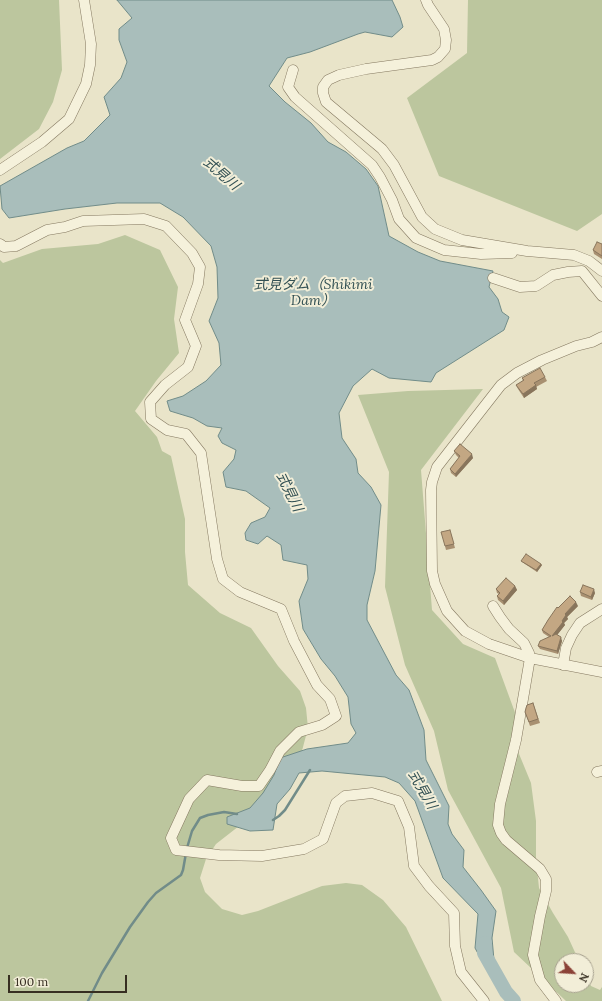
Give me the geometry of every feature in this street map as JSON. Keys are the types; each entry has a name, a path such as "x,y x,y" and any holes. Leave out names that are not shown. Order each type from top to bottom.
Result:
{"street":[{"path":"0,170 42,142 70,119 86,84 90,65 92,44 84,0"},
{"path":"426,0 444,29 446,40 445,49 438,57 432,60 366,69 338,75 328,80 323,87 322,93 326,102 382,149 394,165 422,217 435,229 462,240 521,250 574,255 589,261 602,271"},
{"path":"293,70 288,87 294,97 372,165 392,200 399,219 416,238 444,250 481,254 508,254 521,250"},
{"path":"0,244 4,247 16,246 47,230 65,227 83,221 144,219 166,226 192,253 200,267 198,284 186,320 196,346 188,367 166,385 150,402 151,419 167,430 186,434 201,452 217,559 223,578 240,592 280,609 294,641 317,685 330,699 336,716 322,725 299,732 280,751 270,770 259,786 242,786 207,780 189,799 171,838 176,850 203,854 262,856 304,849 323,839 336,803 345,796 372,793 398,801 409,827 414,866 429,886 454,913 455,946 461,972 484,1001"},
{"path":"493,278 520,287 536,286 553,276 568,272 582,271 602,296"},
{"path":"602,337 542,360 517,373 500,385 436,467 432,482 432,571 435,584 447,611 465,632 478,639 530,658 602,672"},
{"path":"493,606 504,623 524,643 530,658 516,740 500,804 498,825 506,840 531,860 540,869 546,879 546,891 533,955 540,980 556,1001"},
{"path":"563,664 566,648 580,623 602,609"}],"green space":[{"path":"0,0 59,0 62,70 53,102 39,129 0,159"},
{"path":"468,0 602,0 602,214 577,231 439,176 407,98 467,53"},
{"path":"125,235 160,250 178,287 174,319 179,353 156,381 135,411 157,437 162,451 171,456 185,519 185,552 188,585 220,613 251,628 278,666 300,691 306,708 308,728 298,766 280,794 216,844 206,859 200,878 205,892 222,909 242,915 258,911 322,886 346,883 362,885 383,900 406,927 442,1001 0,1001 0,260 3,263 42,249 98,244"},
{"path":"483,389 421,470 432,610 463,644 495,658 517,718 517,749 531,783 536,821 536,859 539,888 568,937 575,953 554,953 554,990 514,952 501,888 448,790 434,731 405,665 385,587 389,472 358,395 408,391"},
{"path":"594,987 600,990 602,987 602,1001 566,1001 558,993 594,993"}],"water":[{"name":"式見ダム（Shikimi Dam）","path":"117,0 392,0 400,17 403,27 392,37 365,32 310,52 287,58 269,86 285,102 311,123 328,142 346,152 366,169 378,186 389,236 418,252 440,261 493,271 489,287 498,299 502,312 509,317 504,330 436,373 431,382 389,378 372,369 353,386 339,413 342,438 356,459 358,473 371,487 381,505 375,571 367,605 367,620 396,675 409,690 424,730 426,760 449,806 448,824 452,834 464,850 463,867 496,911 492,938 494,960 482,961 475,948 478,914 443,878 415,801 399,783 385,777 322,771 299,773 290,789 277,804 273,830 250,831 227,824 227,817 250,808 263,793 274,775 280,758 307,749 348,743 356,733 351,724 348,697 335,676 321,659 303,629 299,601 308,579 307,565 283,560 281,545 267,536 258,544 246,540 245,533 251,523 265,517 270,508 246,491 226,487 223,472 234,459 236,450 222,443 218,436 222,428 207,426 193,418 170,411 167,401 183,396 206,381 221,365 219,343 209,321 218,298 217,267 211,246 183,217 160,203 117,203 65,209 9,218 2,209 0,186 67,148 84,141 110,115 104,97 121,78 127,62 119,40 119,29 132,18"}],"building":[{"path":"597,242 602,244 602,256 593,250"},
{"path":"540,368 545,377 534,383 536,385 523,394 516,385 524,380 522,378"},
{"path":"460,444 472,454 455,474 450,469 460,456 454,451"},
{"path":"450,530 454,544 445,546 441,532"},
{"path":"526,554 541,564 536,570 521,561"},
{"path":"506,578 515,586 503,601 497,596 500,593 496,589"},
{"path":"583,585 594,589 591,597 580,592"},
{"path":"570,596 576,602 565,614 566,615 562,621 563,622 552,636 556,634 561,637 557,651 538,646 540,641 551,636 542,630 548,620 557,607 558,608"},
{"path":"533,703 538,719 529,722 525,712 527,705"}],"waterway":[{"path":"273,820 285,810 310,770"},
{"path":"187,848 192,831 200,818 224,812 237,814"},
{"path":"88,1001 102,973 130,927 148,902 156,893 181,875 186,853"},
{"name":"式見川","path":"485,943 484,953 506,992 514,1001"}]}
